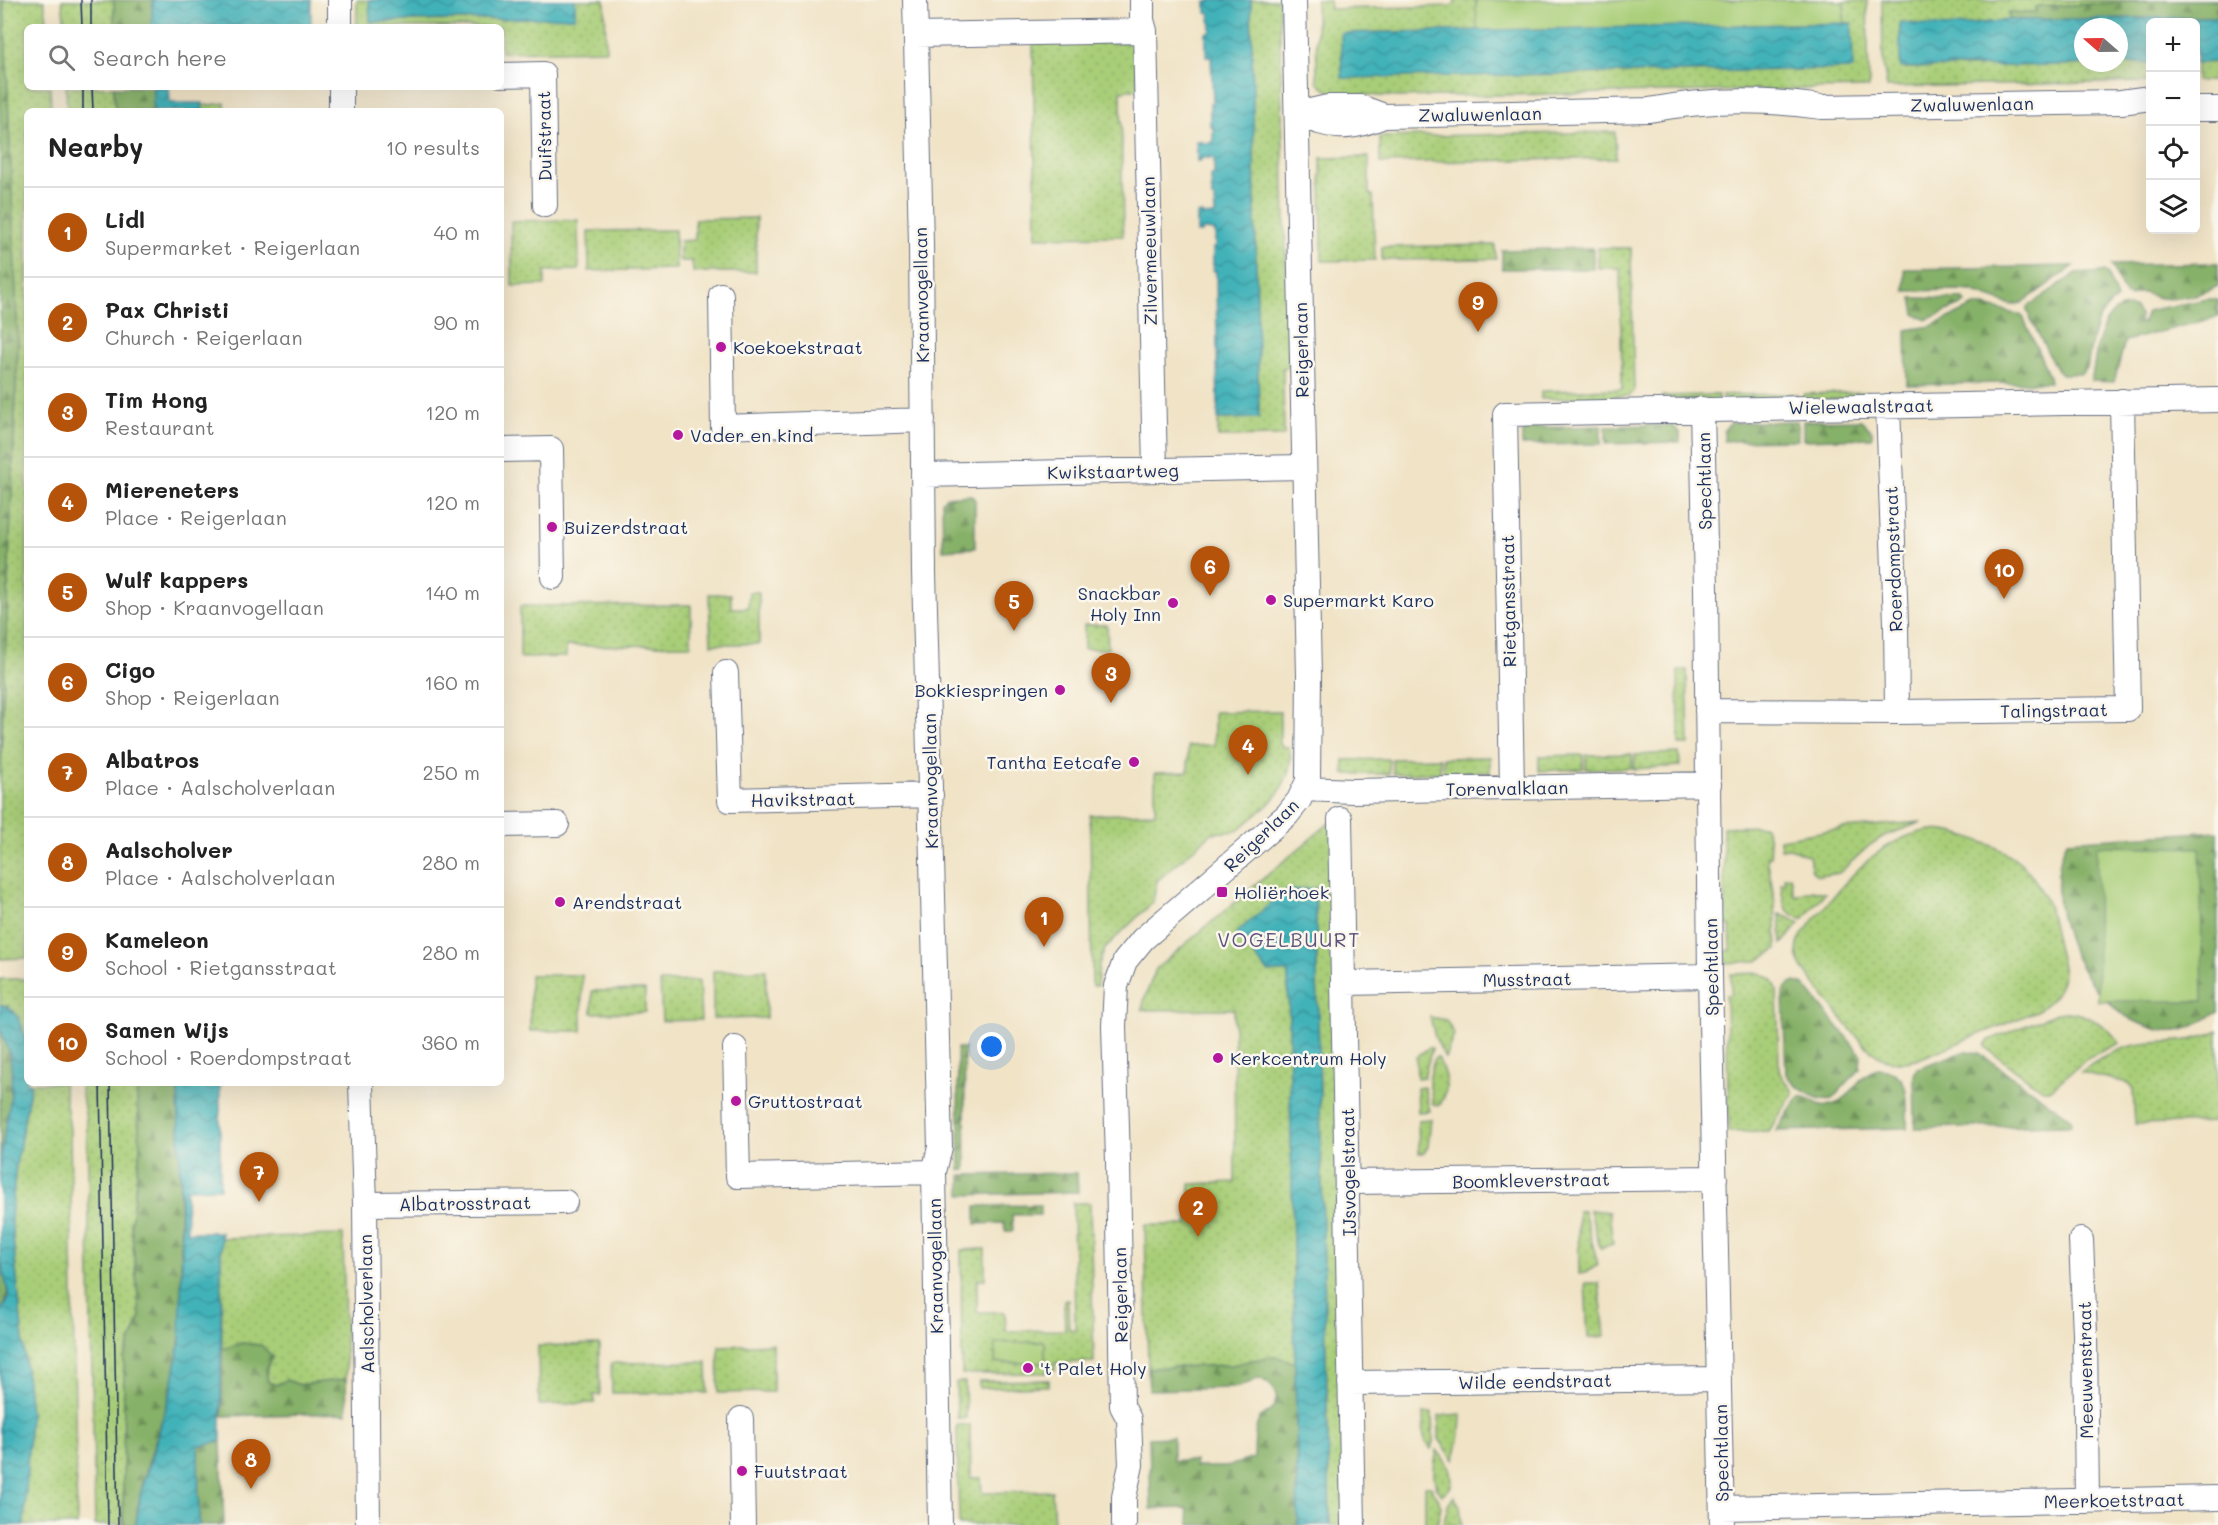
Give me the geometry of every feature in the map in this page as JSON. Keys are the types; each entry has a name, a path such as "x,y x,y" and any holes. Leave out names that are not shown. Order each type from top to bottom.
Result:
{"street":[{"path":"340,0 340,24"},
{"name":"Kraanvogellaan","path":"915,0 923,475 940,1147 934,1172 940,1525"},
{"name":"Zilvermeeuwlaan","path":"1142,0 1142,20 1145,31 1155,470"},
{"name":"Reigerlaan","path":"1124,1525 1124,1497 1115,1466 1114,1420 1122,1406 1114,1026 1116,986 1125,961 1143,939 1287,815 1306,789 1309,757 1294,0"},
{"path":"916,35 1145,31"},
{"name":"Duifstraat","path":"504,75 543,74 545,205"},
{"path":"341,90 341,108"},
{"path":"2200,94 2218,94"},
{"name":"Zwaluwenlaan","path":"1297,114 1340,106 1360,107 1384,116 1649,110 1676,117 1789,116 1822,107 2121,102 2146,99"},
{"name":"Zwaluwenlaan","path":"2121,102 2146,105"},
{"path":"2200,109 2218,109"},
{"path":"721,295 723,427 923,420"},
{"name":"Wielewaalstraat","path":"1505,414 2218,400"},
{"name":"Talingstraat","path":"1707,711 1897,712 2128,709 2122,401"},
{"name":"Roerdompstraat","path":"1888,406 1897,712"},
{"name":"Spechtlaan","path":"1702,409 1710,976 1722,1517"},
{"name":"Rietgansstraat","path":"1505,414 1512,788"},
{"path":"504,450 551,449 553,577"},
{"name":"Kwikstaartweg","path":"923,475 1304,467"},
{"name":"Havikstraat","path":"726,673 730,800 931,795"},
{"name":"Torenvalklaan","path":"1306,789 1353,791 1709,784"},
{"name":"IJsvogelstraat","path":"1340,819 1353,1525"},
{"path":"504,825 557,824"},
{"name":"Musstraat","path":"1344,983 1710,976"},
{"path":"735,1048 738,1176 934,1172"},
{"name":"Aalscholverlaan","path":"361,1086 368,1525"},
{"name":"Boomkleverstraat","path":"1348,1182 1715,1178"},
{"name":"Albatrosstraat","path":"364,1204 566,1202"},
{"name":"Meeuwenstraat","path":"2081,1240 2085,1334 2087,1501"},
{"name":"Wilde eendstraat","path":"1350,1383 1719,1379"},
{"path":"741,1419 743,1525"},
{"name":"Meerkoetstraat","path":"1722,1517 2087,1501 2218,1498"}],"green space":[{"path":"0,0 4,0 18,343 0,778"},
{"path":"4,0 44,0 48,24 24,24 24,90 50,90 51,108 24,108 24,958 0,959 0,778 18,343"},
{"path":"62,0 114,0 114,24 65,24"},
{"path":"114,0 153,0 151,24 114,24"},
{"path":"357,0 369,0 370,22 575,16 575,0 605,0 606,50 504,52 504,24 357,24"},
{"path":"1251,0 1279,0 1289,367 1283,368 1284,436 1218,437 1218,419 1259,418"},
{"path":"1316,0 1329,0 1330,9 1451,6 1455,4 1455,0 1476,0 1476,3 1867,0 1869,88 1398,97 1332,93 1317,82","holes":["1851,23 1852,69 1342,77 1342,33"]},
{"path":"1476,0 1836,0 1836,2 1844,2 1844,24 1477,31"},
{"path":"1882,0 2168,0 2036,7 2036,12 2009,13 2009,20 1946,27 1900,22 1901,68 2074,65 2074,72 2128,72 2128,63 2146,63 2146,82 1887,87 1883,64"},
{"path":"2168,0 2218,0 2218,17 2009,20 2009,13 2036,12 2036,7"},
{"path":"1033,42 1135,42 1138,89 1121,91 1123,236 1036,237"},
{"path":"2218,62 2218,81 2200,81 2200,63"},
{"path":"66,90 114,90 115,108 67,108"},
{"path":"114,90 153,90 153,108 115,108"},
{"path":"225,103 225,108 202,108 202,106"},
{"path":"1615,132 1616,158 1380,163 1380,137"},
{"path":"1369,157 1369,194 1373,195 1375,260 1322,261 1321,158"},
{"path":"756,218 756,272 693,272 692,261 680,261 680,241 695,240 695,219"},
{"path":"578,220 579,270 545,271 545,285 512,286 511,221"},
{"path":"675,230 676,269 589,271 588,231"},
{"path":"1495,245 1496,259 1382,260 1382,247"},
{"path":"1593,248 1593,269 1502,269 1502,250"},
{"path":"1598,248 1631,248 1634,392 1629,396 1541,399 1541,391 1622,389 1620,268 1598,268"},
{"path":"2218,263 2218,286 2205,292 2175,299 2142,293 2129,297 2125,295 2111,265"},
{"path":"2074,266 2022,303 2011,305 1971,291 1905,291 1905,269"},
{"path":"2104,272 2107,274 2117,299 2109,305 2098,321 2087,368 2081,374 2062,374 2057,371 2027,307 2075,274"},
{"path":"1912,298 1964,299 1966,303 1926,320 1915,314"},
{"path":"2218,299 2218,317 2125,341 2114,382 2091,381 2101,332 2113,313 2123,308 2135,308 2140,316 2139,322 2143,323 2147,312 2151,310"},
{"path":"1975,306 1985,306 2020,315 2024,319 2050,382 1907,385 1906,330 1932,326"},
{"path":"1868,392 1869,398 1803,400 1803,394"},
{"path":"1797,394 1797,400 1723,401 1722,395"},
{"path":"1718,395 1718,401 1666,402 1662,396"},
{"path":"1861,420 1872,431 1872,438 1803,440 1803,421"},
{"path":"1797,421 1798,440 1724,441 1724,430 1731,423"},
{"path":"1672,425 1680,433 1680,442 1606,444 1606,426"},
{"path":"1601,426 1601,444 1522,445 1522,434 1527,428"},
{"path":"971,495 975,500 975,548 943,550 942,501 946,497"},
{"path":"749,592 759,592 759,644 711,644 709,594 731,594 731,608 748,608"},
{"path":"691,605 691,645 566,646 566,657 520,658 520,606"},
{"path":"1084,625 1107,625 1108,649 1084,649"},
{"path":"1678,670 1687,670 1689,745 1679,745"},
{"path":"1280,711 1280,744 1283,747 1289,747 1291,759 1288,774 1280,791 1268,805 1237,831 1212,833 1157,881 1153,902 1106,947 1099,964 1097,986 1092,986 1090,815 1155,813 1155,773 1188,772 1188,746 1214,745 1214,712"},
{"path":"1679,753 1680,766 1634,769 1635,755"},
{"path":"1632,754 1632,768 1586,769 1586,755"},
{"path":"1583,755 1583,769 1539,771 1539,756"},
{"path":"1490,757 1490,772 1443,773 1443,758"},
{"path":"1440,758 1440,773 1393,774 1392,759"},
{"path":"1389,759 1389,774 1344,774 1344,760"},
{"path":"1335,818 1349,1525 1330,1525 1315,888 1288,972 1295,1363 1277,1357 1232,1365 1148,1368 1145,1225 1188,1225 1190,1184 1235,1182 1234,1009 1142,1010 1156,969"},
{"path":"1922,822 1884,836 1870,845 1839,873 1819,876 1811,868 1809,856 1790,848 1781,849 1780,839 1843,828"},
{"path":"1765,826 1771,856 1767,857 1775,903 1777,949 1758,961 1726,963 1725,951 1731,950 1730,925 1725,925 1723,827"},
{"path":"1931,830 1968,836 2004,851 2022,864 2036,881 2048,905 2063,971 2062,978 2056,994 2037,1011 1916,1060 1894,1061 1884,1059 1872,1051 1840,1017 1801,965 1798,946 1804,932 1844,884 1874,855 1910,835"},
{"path":"2218,831 2218,1012 2192,1026 2176,1031 2163,1031 2141,1024 2119,1012 2100,994 2083,971 2070,946 2062,919 2058,891 2059,865 2067,841"},
{"path":"2097,846 2200,848 2203,1001 2098,1001"},
{"path":"1790,876 1794,896 1812,890 1825,893 1803,919 1787,910 1783,901 1781,883 1785,882 1784,877"},
{"path":"1780,914 1800,923 1782,944"},
{"path":"766,970 766,1018 713,1019 713,971"},
{"path":"1760,973 1772,979 1777,989 1779,1069 1793,1094 1769,1131 1729,1132 1726,995 1731,994 1731,974"},
{"path":"530,975 582,975 582,1031 530,1031"},
{"path":"0,979 24,979 24,1034 8,1006 0,1005"},
{"path":"699,981 701,1020 662,1021 660,982"},
{"path":"1795,982 1804,985 1861,1055 1860,1069 1832,1099 1813,1096 1794,1084 1786,1074 1783,993 1787,986"},
{"path":"645,990 645,1012 592,1013 592,991"},
{"path":"2057,1013 2082,1015 2097,1022 2120,1043 2089,1057 2050,1090 2043,1090 1986,1048 1985,1045 1989,1040"},
{"path":"1430,1017 1446,1020 1454,1034 1445,1058 1435,1037"},
{"path":"0,1028 7,1042 12,1075 9,1112 0,1162"},
{"path":"2218,1030 2218,1122 2135,1124 2133,1089 2128,1083 2081,1072 2093,1063 2122,1049 2136,1045 2188,1040"},
{"path":"957,1048 964,1048 966,1170 960,1170"},
{"path":"1428,1048 1432,1048 1424,1077 1417,1078 1416,1057"},
{"path":"1966,1051 1979,1053 2070,1118 2071,1125 1915,1128 1914,1075 1917,1068"},
{"path":"1438,1057 1445,1076 1446,1089 1438,1106 1433,1104 1429,1081 1434,1058"},
{"path":"1879,1069 1890,1071 1903,1082 1907,1099 1907,1128 1776,1131 1799,1097 1808,1098 1824,1106 1835,1104 1847,1096 1866,1075"},
{"path":"30,1086 63,1086 70,1130 77,1525 24,1525 30,1413 11,1217 16,1165"},
{"path":"80,1086 136,1086 140,1148 131,1223 140,1318 124,1358 123,1525 95,1525 87,1126"},
{"path":"136,1086 178,1086 182,1315 178,1352 166,1406 145,1474 136,1525 123,1525 124,1358 140,1318 131,1223 140,1148"},
{"path":"1424,1087 1430,1111 1418,1112 1417,1088"},
{"path":"1431,1119 1428,1147 1424,1153 1419,1153 1418,1120"},
{"path":"1077,1173 1078,1192 961,1195 961,1175"},
{"path":"1073,1203 1090,1203 1094,1362 1055,1363 1055,1370 1047,1370 1046,1373 962,1374 961,1250 985,1249 985,1279 977,1280 977,1312 1005,1312 1006,1331 1065,1330 1064,1300 1068,1300 1069,1329 1075,1330"},
{"path":"1041,1205 1041,1215 1012,1215 1013,1231 1005,1231 1004,1223 976,1224 976,1206"},
{"path":"1590,1210 1609,1212 1613,1244 1600,1248"},
{"path":"1578,1211 1584,1211 1598,1265 1579,1274"},
{"path":"343,1235 346,1379 300,1385 286,1380 276,1385 268,1382 266,1369 273,1357 242,1343 222,1349 221,1238"},
{"path":"0,1258 7,1286 7,1299 0,1311"},
{"path":"1585,1283 1599,1283 1605,1336 1588,1338"},
{"path":"1045,1342 1045,1363 995,1363 995,1343"},
{"path":"242,1343 261,1345 273,1357 266,1369 268,1382 276,1385 286,1380 300,1385 346,1379 347,1413 222,1416 222,1349"},
{"path":"599,1344 600,1395 594,1395 595,1403 539,1405 538,1346"},
{"path":"773,1344 773,1392 718,1393 719,1346"},
{"path":"1266,1357 1278,1357 1295,1363 1298,1525 1190,1525 1187,1508 1151,1509 1149,1438 1173,1437 1173,1460 1195,1461 1195,1467 1226,1467 1254,1458 1257,1424 1261,1417 1274,1406 1276,1396 1272,1387 1259,1378 1242,1386 1230,1388 1149,1390 1148,1368 1232,1365"},
{"path":"707,1362 708,1393 612,1393 611,1363"},
{"path":"1049,1380 1049,1386 979,1388 979,1381"},
{"path":"956,1382 965,1382 966,1418 957,1418"},
{"path":"1423,1413 1432,1413 1433,1442 1431,1449 1424,1440"},
{"path":"1461,1414 1460,1434 1454,1460 1439,1439 1439,1416"},
{"path":"957,1425 970,1425 971,1478 981,1478 982,1493 1052,1491 1054,1525 959,1525"},
{"path":"221,1441 224,1525 199,1525 198,1446"},
{"path":"1437,1450 1451,1473 1452,1480 1448,1491 1442,1495 1434,1479"},
{"path":"1425,1486 1431,1486 1441,1506 1437,1525 1425,1525"},
{"path":"1454,1496 1460,1506 1462,1525 1443,1525 1448,1505"}],"water":[{"path":"153,0 311,0 311,24 151,24"},
{"path":"369,0 575,0 575,17 370,22"},
{"path":"1210,0 1251,0 1259,418 1218,419 1216,271 1213,271 1215,231 1202,230 1202,233 1197,233 1197,214 1215,215 1211,176 1214,175 1214,158 1201,158 1201,161 1197,161 1196,141 1213,143 1213,126 1210,126 1210,103 1213,103 1211,56 1206,56 1206,33 1211,32 1210,14 1206,13 1206,2"},
{"path":"2218,17 2218,62 2200,63 2200,18 2148,18"},
{"path":"2128,18 2146,18 2146,63 2128,63"},
{"path":"2074,19 2074,65 1900,68 1900,22 1946,27 2009,20"},
{"path":"1852,23 1853,69 1342,78 1341,33"},
{"path":"153,90 169,90 170,103 203,103 202,108 153,108"},
{"path":"1315,888 1330,1525 1298,1525 1288,972 1268,972 1236,933 1285,891"},
{"path":"0,1005 10,1008 22,1025 24,1086 30,1086 16,1165 11,1217 30,1413 24,1525 0,1525 0,1311 9,1296 0,1258 0,1162 11,1095 12,1073 10,1054 0,1028"},
{"path":"178,1086 220,1086 220,1188 186,1189 187,1232 221,1232 221,1441 198,1446 199,1525 136,1525 140,1496 172,1387 180,1341 182,1257"}],"tram line":[{"path":"81,0 82,24"},
{"path":"91,0 91,24"},
{"path":"83,90 83,108"},
{"path":"92,90 93,108"},
{"path":"100,1086 108,1525"},
{"path":"110,1086 118,1525"}],"place":[{"name":"Kameleon","path":"1478,332"},
{"name":"Koekoekstraat","path":"721,347"},
{"name":"Vader en kind","path":"678,435"},
{"name":"Buizerdstraat","path":"552,527"},
{"name":"Cigo","path":"1210,596"},
{"name":"Samen Wijs","path":"2004,599"},
{"name":"Supermarkt Karo","path":"1271,600"},
{"name":"Snackbar Holy Inn","path":"1173,603"},
{"name":"Wulf kappers","path":"1014,631"},
{"name":"Bokkiespringen","path":"1060,690"},
{"name":"Tim Hong","path":"1111,703"},
{"name":"Tantha Eetcafe","path":"1134,762"},
{"name":"Miereneters","path":"1248,775"},
{"name":"Holiërhoek","path":"1222,892"},
{"name":"Arendstraat","path":"560,902"},
{"name":"Lidl","path":"1044,947"},
{"name":"Kerkcentrum Holy","path":"1218,1058"},
{"name":"Gruttostraat","path":"736,1101"},
{"name":"Albatros","path":"259,1202"},
{"name":"Pax Christi","path":"1198,1237"},
{"name":"'t Palet Holy","path":"1028,1368"},
{"name":"Fuutstraat","path":"742,1471"},
{"name":"Aalscholver","path":"251,1489"}],"district":[{"name":"VOGELBUURT","path":"1289,939"}]}
